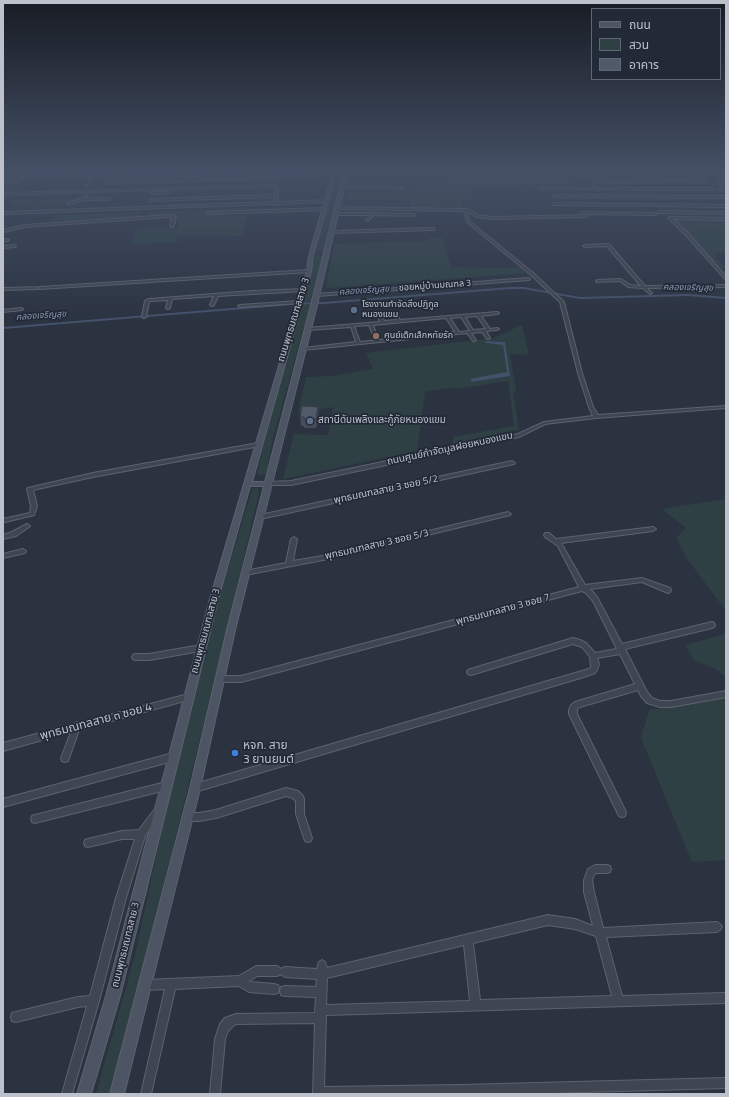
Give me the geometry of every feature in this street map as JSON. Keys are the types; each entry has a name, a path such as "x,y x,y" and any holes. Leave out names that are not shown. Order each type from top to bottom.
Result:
{"main road":[{"name":"ถนนพุทธมณฑลสาย 3","path":"84,1094 113,996 201,648 299,303 316,254 322,222"},
{"name":"ถนนพุทธมณฑลสาย 3","path":"117,1094 188,817 245,573 315,303 334,222"},
{"path":"316,254 326,255"},
{"path":"247,484 268,484"}],"street":[{"path":"3,231 29,226 83,222"},
{"path":"674,222 726,279"},
{"path":"470,223 554,294 564,307 580,372 591,407 596,417"},
{"path":"331,232 433,229"},
{"path":"585,246 608,245 650,293"},
{"path":"3,247 14,246"},
{"path":"3,289 309,271"},
{"name":"ซอยหมู่บ้านมณฑล 3","path":"317,294 528,279"},
{"path":"598,281 621,280 629,286 644,287 726,286"},
{"path":"144,316 148,300 303,290"},
{"path":"212,305 216,295"},
{"path":"184,305 185,297"},
{"path":"168,308 170,298"},
{"path":"240,306 299,303"},
{"path":"3,311 21,309"},
{"path":"308,329 497,312"},
{"path":"395,313 399,321"},
{"path":"379,314 383,322"},
{"path":"478,314 489,330"},
{"path":"462,316 474,340"},
{"path":"447,317 458,333"},
{"path":"371,324 374,333"},
{"path":"352,325 358,343"},
{"path":"303,349 497,329"},
{"path":"482,330 488,338"},
{"name":"ถนนศูนย์กำจัดมูลฝอยหนองแขม","path":"268,484 290,483 519,435 544,423 596,417 726,407"},
{"path":"5,520 32,514 34,506 30,489 93,475 258,444"},
{"name":"พุทธมณฑลสาย 3 ซอย 5/2","path":"260,517 512,463"},
{"name":"พุทธมณฑลสาย 3 ซอย 5/3","path":"245,573 289,565 508,514"},
{"path":"3,537 14,534 27,526"},
{"path":"556,541 653,529"},
{"path":"547,535 556,541 566,555 583,588 591,594 644,694 650,700 660,704 671,704 726,694"},
{"path":"289,565 294,539"},
{"path":"3,556 23,551"},
{"name":"พุทธมณฑลสาย 3 ซอย 7","path":"220,679 241,679 583,588 642,580 668,590"},
{"path":"593,656 712,625"},
{"path":"195,788 584,674 595,668 593,656 584,645 573,641 471,672"},
{"path":"135,657 149,658 201,648"},
{"path":"622,813 573,710 578,704 640,686"},
{"name":"พุทธมณทลสาย ๓ ซอย 4","path":"3,747 188,697"},
{"path":"65,758 78,726"},
{"path":"3,803 173,757"},
{"path":"35,819 166,786"},
{"path":"188,817 216,814 286,792 295,794 300,799 300,814 308,838"},
{"path":"67,1094 141,834 160,809"},
{"path":"88,843 122,835 141,834"},
{"path":"607,869 595,869 591,872 588,880 589,892 618,1001"},
{"path":"145,985 240,981 256,971 281,972 322,969 468,939 548,920 575,924 600,932 718,927"},
{"path":"468,939 476,1006"},
{"path":"322,969 318,1093 726,1083"},
{"path":"240,981 249,987 274,990"},
{"path":"146,1094 171,984"},
{"path":"285,991 321,992"},
{"path":"215,1094 220,1039 224,1028 229,1022 236,1019 476,1006 726,998"},
{"path":"16,1017 78,1002 94,1001"}],"green space":[{"path":"178,222 246,222 242,236 178,237 177,242 132,244 135,229 168,227 167,229 178,228"},
{"path":"324,222 331,222 324,252 316,252"},
{"path":"672,222 726,222 726,253 715,254 717,257 714,257 725,266 722,269 726,272 726,281"},
{"path":"428,238 443,238 451,267 521,268 525,273 326,288 334,244 428,241"},
{"path":"316,255 322,255 310,302 301,302"},
{"path":"301,304 310,305 273,438 266,474 259,475 257,474 273,408"},
{"path":"522,326 529,355 510,354 516,391 513,392 519,430 453,444 453,437 514,426 508,381 425,392 417,451 283,479 294,434 328,435 333,407 298,413 306,377 332,376 373,369 366,353 494,338","holes":["483,341 505,342 510,376 472,382 507,372 503,344 486,343"]},
{"path":"258,488 259,492 230,617 157,912 109,1094 96,1094 135,955 167,807 219,598 252,490"},
{"path":"726,499 726,611 688,560 676,538 686,528 662,509"},
{"path":"726,634 726,677 716,669 694,660 685,645"},
{"path":"726,698 726,860 692,862 641,738 649,710"}],"water":[{"path":"483,341 505,342 510,376 472,382 470,379 507,372 503,345 486,343"}],"building":[{"path":"302,406 318,407 316,419 304,419 304,417 300,417"}],"waterway":[{"name":"คลองเจริญสุข","path":"3,328 510,288 524,288 580,298 688,295 726,298"}],"place":[{"name":"โรงงานกำจัดสิ่งปฏิกูล หนองแขม","path":"354,310"},
{"name":"ศูนย์เด็กเล็กหทัยรัก","path":"376,336"},
{"name":"สถานีดับเพลิงและกู้ภัยหนองแขม","path":"310,421"},
{"name":"หจก. สาย 3 ยานยนต์","path":"235,753"}]}
